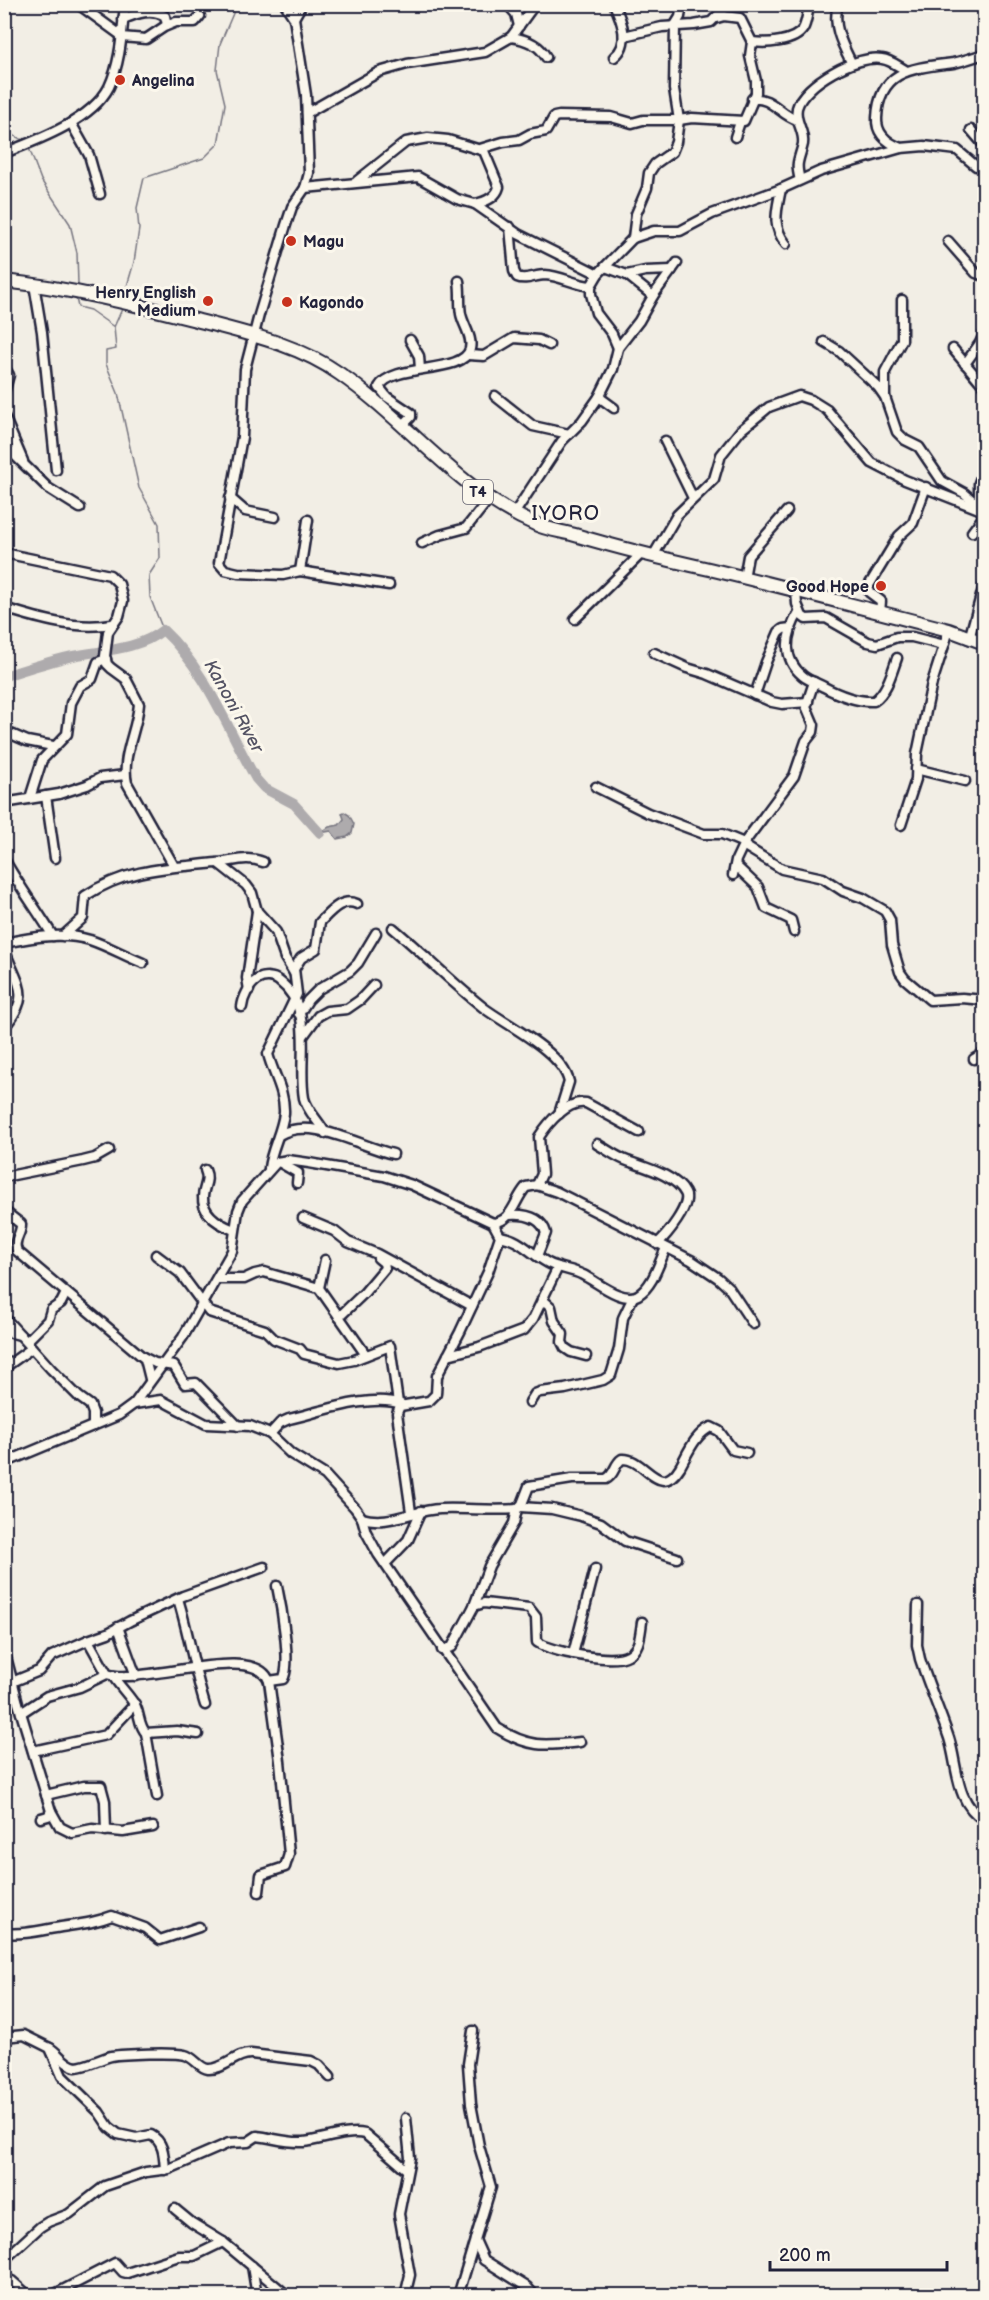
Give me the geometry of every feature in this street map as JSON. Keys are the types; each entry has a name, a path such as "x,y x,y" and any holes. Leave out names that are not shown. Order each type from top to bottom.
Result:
{"highway":[{"name":"T4","path":"4,281 34,284 146,307 253,335 286,347 327,366 355,386 472,488 514,514 548,530 949,630 984,643"}],"street":[{"path":"78,4 121,36 146,39 176,21 195,22 200,16"},
{"path":"4,153 71,123 100,100 113,78 125,4"},
{"path":"285,4 294,18 306,95 309,173 304,188 292,207 253,335 243,387 242,437 219,563 225,570 255,574 283,576 300,571 389,585"},
{"path":"294,18 302,4"},
{"path":"507,4 516,14 519,26"},
{"path":"307,113 379,72 407,64 494,49 511,38 535,4"},
{"path":"614,4 624,36 622,49 614,57"},
{"path":"633,238 636,214 647,188 649,173 655,164 674,149 679,120 674,89 675,25 680,17 682,4"},
{"path":"717,18 729,4"},
{"path":"752,42 779,41 795,36 803,29 810,4"},
{"path":"838,4 837,29 851,62"},
{"path":"123,19 142,12 156,12 165,16 167,25"},
{"path":"624,36 675,25 702,24 724,16 740,18 752,42 750,56 756,88 746,118 740,122 735,137"},
{"path":"511,38 530,42 543,51 546,57"},
{"path":"901,148 885,140 877,127 876,119 881,98 892,78 907,71 984,54"},
{"path":"800,180 796,161 803,144 803,136 797,120 798,105 806,94 824,78 851,62 882,59 907,71"},
{"path":"752,99 764,99 776,106 781,113 797,120"},
{"path":"480,149 546,131 555,116 611,117 632,123 643,120 716,118 740,122"},
{"path":"71,123 89,155 100,195"},
{"path":"971,130 984,145"},
{"path":"357,181 405,142 417,139 438,139 480,149 486,154 500,188 487,201 475,204"},
{"path":"618,348 612,334 596,313 591,286 598,274 633,238 654,231 680,231 712,214 782,189 821,171 901,148 924,146 950,148 957,150 976,166 984,166"},
{"path":"304,188 357,181 418,177 457,199 475,204 524,237 537,241 598,274"},
{"path":"782,189 775,222 786,244"},
{"path":"510,227 514,271 517,277 522,279 548,276 573,281 580,286 591,286"},
{"path":"948,241 976,273 984,276"},
{"path":"514,514 568,434 582,421 599,398 613,369 618,348 643,316 653,296 675,266 627,275"},
{"path":"605,267 627,275 653,296"},
{"path":"402,426 411,417 411,413 387,397 379,387 382,381 420,369 448,364 468,354 470,339 460,310 459,281"},
{"path":"34,284 42,332 57,470"},
{"path":"902,300 902,340 884,376 885,397 895,428 900,436 924,452 942,481 964,493 982,511"},
{"path":"965,364 980,344 984,334"},
{"path":"468,354 484,356 514,338 539,340 549,345"},
{"path":"410,340 419,356 420,369"},
{"path":"824,342 839,351 878,387 885,397"},
{"path":"953,349 984,386"},
{"path":"4,367 9,378 4,393"},
{"path":"495,396 533,426 568,434"},
{"path":"575,619 647,555 693,498 714,479 721,455 749,422 769,407 799,396 827,410 872,463 894,475 982,511"},
{"path":"599,398 614,408"},
{"path":"4,416 25,464"},
{"path":"665,441 693,498"},
{"path":"4,444 48,488 80,508"},
{"path":"972,532 982,511 979,483 984,469"},
{"path":"880,613 881,601 869,592 868,588 899,536 913,523 926,487"},
{"path":"230,498 245,511 274,517"},
{"path":"422,543 466,528 489,499"},
{"path":"744,578 747,556 787,511"},
{"path":"300,571 308,520"},
{"path":"4,553 110,575 119,584 123,601 119,616 112,624 106,639 106,659 111,668 126,679 139,704 128,750 125,775 127,783 174,866"},
{"path":"969,639 984,585"},
{"path":"796,591 799,612 786,645 793,664 803,676 844,696 874,701 880,697 897,658"},
{"path":"4,608 58,623 92,626 112,624"},
{"path":"799,612 806,619 817,617 831,621 868,642 877,644 897,638 912,637 944,645"},
{"path":"755,695 767,657 779,632 791,628"},
{"path":"901,825 916,778 917,754 926,711 949,630"},
{"path":"654,653 779,704 808,702"},
{"path":"30,798 39,765 53,746 67,734 69,709 76,692 80,686 92,679 98,662 106,659"},
{"path":"794,932 791,920 766,908 758,887 735,870 743,844 794,776 806,741 813,732 814,725 808,713 808,702 814,682"},
{"path":"4,731 27,741 53,746"},
{"path":"916,769 965,781"},
{"path":"4,803 78,789 100,778 125,775"},
{"path":"596,787 648,813 704,834 722,834 743,844 782,869 823,878 843,891 863,898 885,910 890,920 892,941 903,976 930,1000 962,998 984,1000"},
{"path":"46,796 55,858"},
{"path":"63,936 83,918 84,898 88,894 140,871 218,863 236,858 263,862"},
{"path":"4,859 52,936"},
{"path":"218,863 246,885 252,893 257,911 247,978 249,990"},
{"path":"294,973 299,960 314,952 320,922 344,902 350,901 357,904"},
{"path":"257,911 276,932 285,958 294,973 298,990 295,1002 268,1054 281,1087 284,1102 284,1115 269,1169"},
{"path":"393,928 484,1008 521,1031 558,1062 569,1082 559,1114"},
{"path":"299,1014 319,989 350,971 358,963 376,933"},
{"path":"4,943 63,936 92,941 143,963"},
{"path":"4,948 21,990 21,1004 17,1013 4,1027"},
{"path":"242,1007 243,999 259,979 275,978 285,986 295,1002 303,1035 304,1097 325,1133"},
{"path":"303,1035 318,1016 327,1011 347,1009 360,1000 374,985"},
{"path":"974,1059 984,1053"},
{"path":"537,1185 542,1174 539,1137 559,1114 572,1105 580,1102 586,1103 639,1132"},
{"path":"279,1134 302,1127 393,1154"},
{"path":"597,1144 626,1160 654,1170 685,1193 686,1200 679,1215 667,1234 657,1244"},
{"path":"4,1177 95,1158 109,1150"},
{"path":"278,1161 298,1173 297,1184"},
{"path":"4,1463 119,1415 134,1404 203,1302 232,1251 234,1230 242,1201 278,1161 309,1163 384,1176 412,1185 493,1222 503,1220 509,1215 525,1187 537,1185 580,1203 691,1260 723,1282 753,1324"},
{"path":"205,1170 208,1178 203,1196 205,1206 215,1220 234,1230"},
{"path":"4,1211 21,1224 22,1228 15,1246 17,1251 142,1356 150,1361 174,1366 185,1384 196,1383 238,1425"},
{"path":"509,1215 530,1216 544,1227 546,1233 537,1256"},
{"path":"303,1218 373,1252 472,1306"},
{"path":"270,1434 280,1423 289,1419 370,1400 400,1404 429,1401 435,1396 437,1376 492,1262 500,1236 493,1222"},
{"path":"500,1236 523,1244 537,1256 558,1267 584,1275 607,1290 633,1297 648,1285 666,1248"},
{"path":"339,1317 364,1293 385,1268 384,1263 373,1252"},
{"path":"156,1255 180,1273 207,1310 265,1330 276,1341 300,1348 304,1354 339,1364 388,1346 391,1347 400,1404 397,1413 411,1512"},
{"path":"319,1288 325,1260"},
{"path":"448,1355 479,1347 524,1330 533,1319 558,1267"},
{"path":"217,1279 244,1279 264,1272 319,1288 366,1355"},
{"path":"4,1368 48,1320 51,1310 62,1301 66,1293"},
{"path":"530,1402 535,1394 540,1392 603,1380 611,1375 619,1349 623,1318 633,1297"},
{"path":"542,1299 551,1307 554,1321 562,1331 562,1342 565,1348 570,1352 586,1356"},
{"path":"4,1317 66,1384 90,1405 93,1413 93,1426"},
{"path":"4,1331 27,1341"},
{"path":"142,1356 148,1365 150,1379"},
{"path":"145,1388 161,1400 206,1424 250,1426 270,1434 291,1454 325,1475 362,1518 371,1543 497,1728 516,1740 531,1744 553,1745 580,1742"},
{"path":"134,1404 161,1400"},
{"path":"452,1664 452,1647 474,1606 489,1566 514,1523 518,1508 529,1486 572,1479 606,1479 611,1476 617,1463 622,1459 630,1459 659,1480 669,1479 678,1471 700,1434 711,1427 719,1431 733,1450 747,1454"},
{"path":"362,1518 383,1521 411,1512 438,1509 552,1509 601,1523 625,1541 678,1558"},
{"path":"385,1564 408,1540 421,1511"},
{"path":"12,1682 39,1671 52,1656 178,1599 264,1568"},
{"path":"573,1654 595,1569"},
{"path":"269,1681 283,1679 286,1671 284,1624 277,1586"},
{"path":"178,1599 197,1681 205,1705"},
{"path":"474,1606 484,1603 529,1608 536,1617 536,1639 539,1644 573,1654 613,1658 626,1657 636,1648 642,1622"},
{"path":"918,1605 917,1645 951,1745 956,1775 970,1808 984,1821"},
{"path":"118,1627 136,1676"},
{"path":"88,1640 110,1675 135,1704 141,1727 146,1733 157,1796"},
{"path":"442,1650 452,1647"},
{"path":"4,1649 51,1811 60,1827 68,1832 92,1829 123,1832 153,1827"},
{"path":"21,1713 47,1696 80,1687 110,1675 136,1676 222,1664 260,1669 269,1681 289,1854 285,1867 261,1875 259,1892"},
{"path":"33,1751 106,1736 135,1704"},
{"path":"146,1733 177,1731 198,1734"},
{"path":"46,1795 84,1786 101,1786 105,1801 106,1831"},
{"path":"41,1818 48,1816 51,1811"},
{"path":"4,1933 22,1934 47,1931 97,1922 112,1916 145,1928 160,1940 200,1927"},
{"path":"458,2295 490,2187 471,2104 468,2064 473,2031"},
{"path":"4,2037 24,2035 57,2052 70,2066 76,2067 111,2056 133,2054 184,2055 200,2066 210,2069 245,2054 311,2061 330,2077"},
{"path":"50,2048 62,2076 99,2112 113,2131 133,2138 151,2135 159,2140 163,2148 165,2170"},
{"path":"405,2295 410,2275 399,2214 409,2151 406,2118"},
{"path":"4,2260 48,2222 69,2214 105,2186 146,2172 165,2170 229,2144 248,2142 257,2136 287,2142 326,2139 359,2132 365,2134 407,2170"},
{"path":"175,2209 192,2223 223,2242 288,2295"},
{"path":"474,2240 484,2260 527,2287 535,2295"},
{"path":"51,2295 115,2263 127,2273 180,2256 194,2256 223,2242"},
{"path":"252,2266 257,2295"},
{"path":"4,2278 12,2281 26,2295"}],"shaded area":[{"path":"342,813 349,815 354,824 352,833 347,837 337,839 331,831 320,833 329,827 339,825 344,819"}],"waterway":[{"path":"125,293 134,262 139,229 137,208 144,178 204,158 218,144 225,104 217,70 220,44 237,4"},
{"path":"4,131 25,141"},
{"path":"29,148 41,180 70,224 77,253 78,284"},
{"path":"76,298 78,307 90,310 114,327"},
{"path":"122,309 114,327 116,349 106,351 106,364 118,393 139,488 159,524 160,558 149,575 150,597 163,630"},
{"name":"Kanoni River","path":"4,676 64,658 143,642 163,630 192,663 204,681 256,779 264,788 294,804 320,833"}],"place":[{"name":"Angelina","path":"120,80"},
{"name":"Magu","path":"291,241"},
{"name":"Henry English Medium","path":"208,301"},
{"name":"Kagondo","path":"287,302"},
{"name":"Good Hope","path":"881,586"}],"district":[{"name":"IYORO","path":"566,513"}]}
